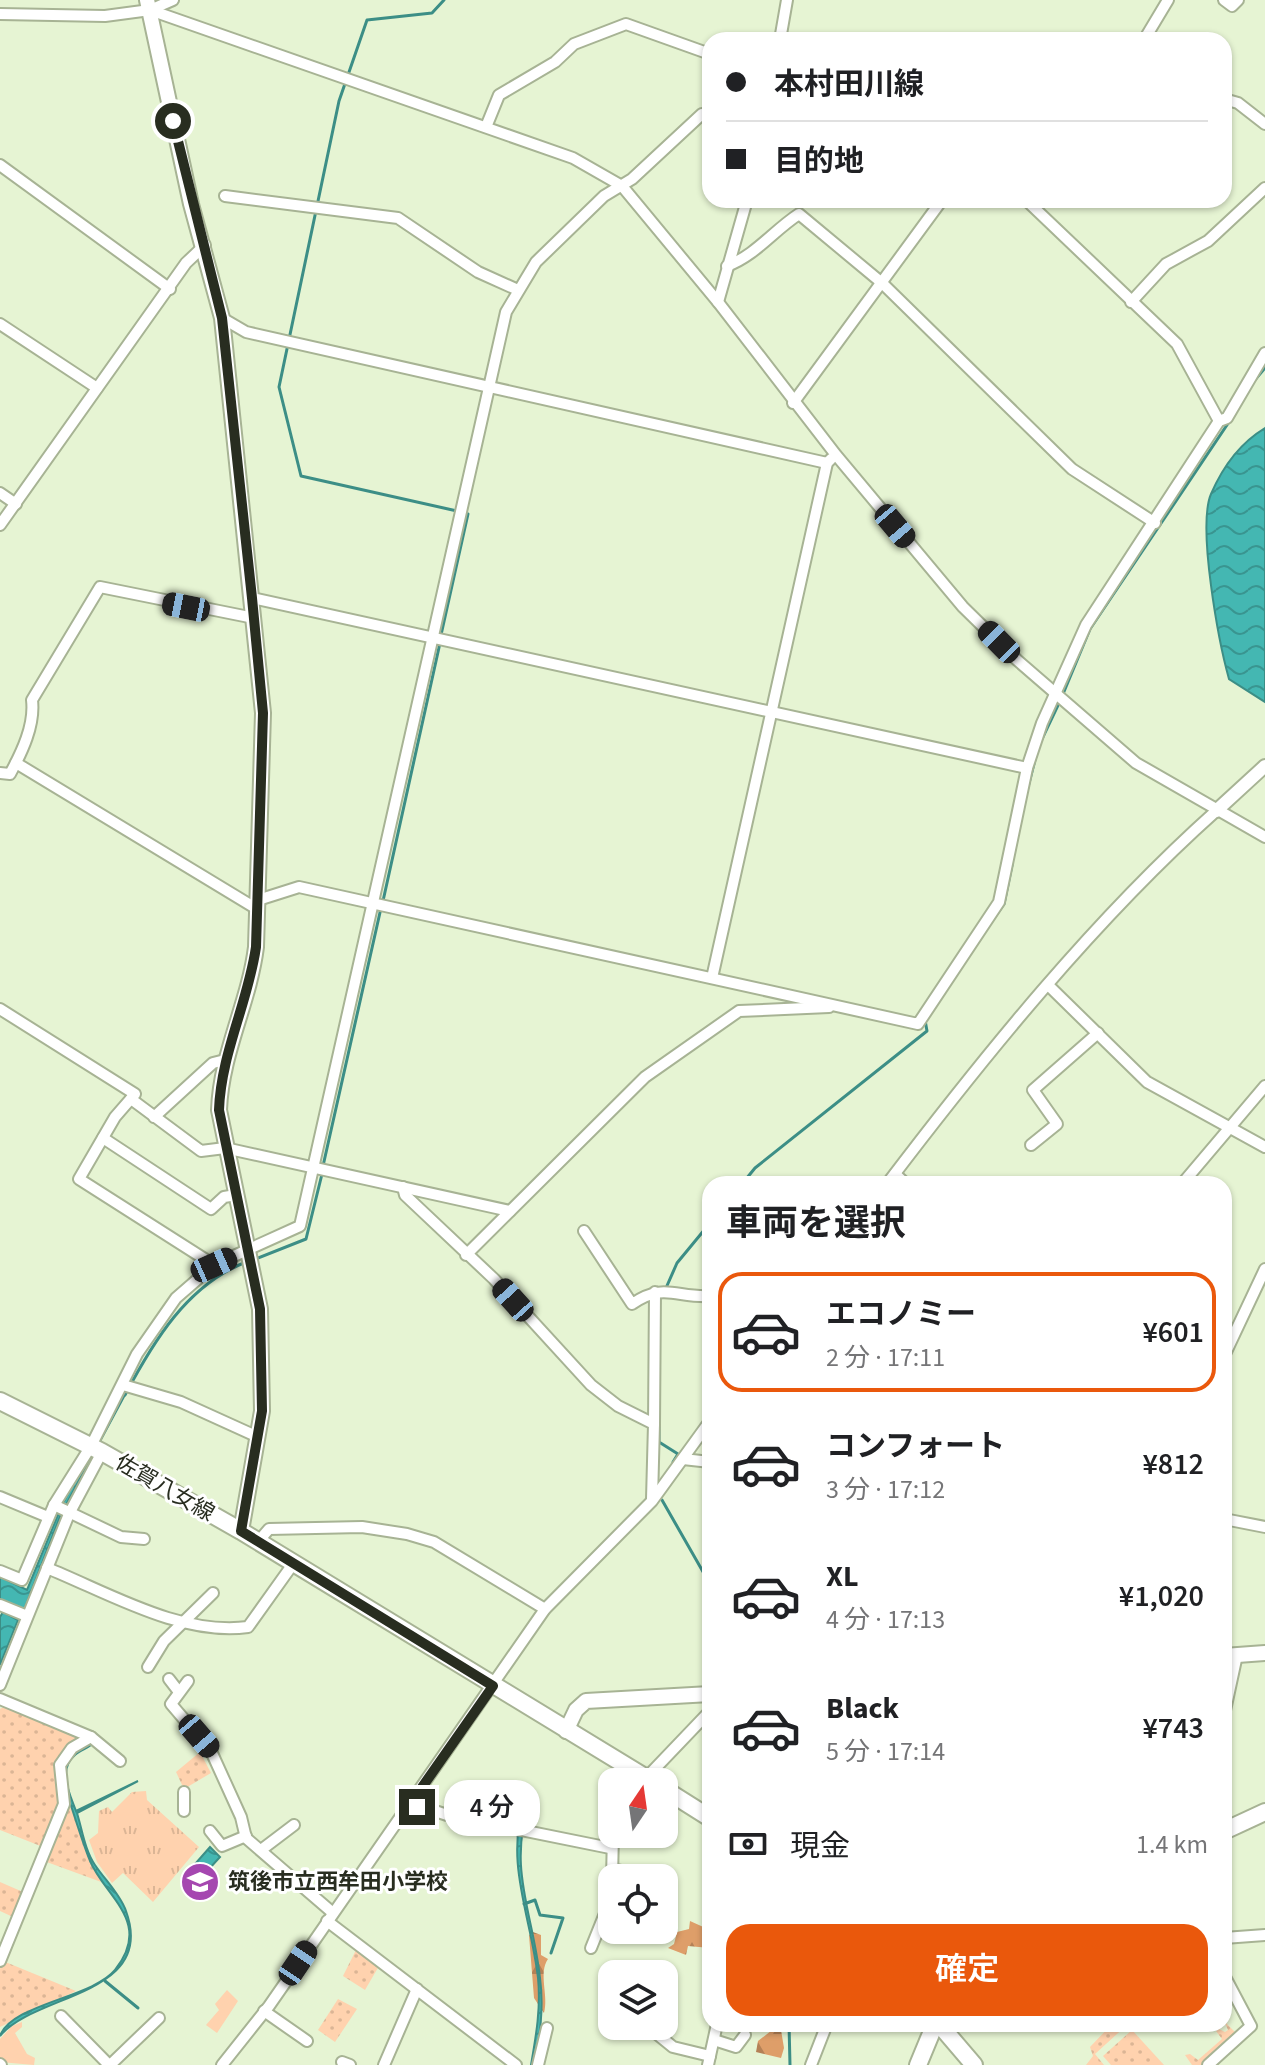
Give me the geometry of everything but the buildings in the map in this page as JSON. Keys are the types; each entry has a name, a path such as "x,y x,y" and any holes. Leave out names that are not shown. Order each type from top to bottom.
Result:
{"main road":[{"path":"148,5 191,204 205,245 222,318 263,713 257,904 251,982 225,1060 219,1110 260,1309 262,1388 258,1437 241,1531"},
{"name":"佐賀八女線","path":"0,1401 97,1449 241,1531 624,1768"},
{"path":"1232,1656 1265,1653"},
{"path":"566,1731 576,1710 586,1701 702,1694"},
{"path":"678,1798 702,1813"},
{"path":"1232,1827 1265,1812"},
{"path":"918,2065 933,2032"},
{"path":"944,2032 974,2065"}],"street":[{"path":"0,14 64,18 173,0"},
{"path":"781,32 787,0"},
{"path":"1149,32 1168,0"},
{"path":"1224,0 1232,6 1238,0"},
{"path":"148,5 573,158 622,186 718,302 831,459 963,607 1056,695 1136,763 1265,837"},
{"path":"486,127 499,95 555,62 574,44 626,24 702,51"},
{"path":"1232,101 1265,124"},
{"path":"0,1685 137,1354 176,1298 214,1265 300,1226 435,638 506,312 536,262 604,196 622,186 702,114"},
{"path":"0,165 170,289"},
{"path":"1131,302 1166,264 1208,241 1265,188"},
{"path":"225,196 398,218 478,272 518,290"},
{"path":"718,302 745,208"},
{"path":"793,403 936,208"},
{"path":"1034,208 1177,344 1219,421"},
{"path":"727,266 748,258 777,228 799,214 882,283 1072,469 1155,523"},
{"path":"0,525 186,263 205,245"},
{"path":"222,318 246,332 831,459"},
{"path":"0,324 97,388"},
{"path":"16,763 257,904 299,887 918,1024 999,902 1027,768 1086,625 1219,421 1227,418 1265,353"},
{"path":"712,978 831,459"},
{"path":"0,493 16,504"},
{"path":"0,773 10,774 16,763 34,717 32,700 100,587 254,618"},
{"path":"252,598 1027,768"},
{"path":"895,1174 1048,985 1168,854 1265,766"},
{"path":"1048,985 1147,1082 1265,1147"},
{"path":"466,1255 645,1077 739,1011 847,1007"},
{"path":"0,1009 135,1094 103,1138 79,1179 214,1265"},
{"path":"1031,1145 1057,1124 1033,1090 1098,1033"},
{"path":"154,1117 213,1063 225,1060"},
{"path":"1189,1176 1265,1086"},
{"path":"131,1099 201,1151 225,1148 510,1211"},
{"path":"103,1138 211,1209 224,1197 236,1195"},
{"path":"403,1187 405,1195 494,1279 591,1385 618,1406 654,1424"},
{"path":"584,1231 632,1304 655,1292 669,1290 702,1295"},
{"path":"1232,1341 1261,1288 1265,1269"},
{"path":"652,1501 655,1292"},
{"path":"123,1385 181,1402 258,1437"},
{"path":"222,2065 264,2011 545,1609 652,1501 702,1432"},
{"path":"0,1571 22,1580 54,1505 97,1449"},
{"path":"683,1459 702,1461"},
{"path":"0,1497 48,1517"},
{"path":"54,1505 121,1537 144,1539"},
{"path":"1232,1521 1265,1527"},
{"path":"257,1543 269,1529 386,1529 434,1542 545,1609"},
{"path":"47,1568 181,1622 221,1631 248,1627 293,1564"},
{"path":"148,1667 181,1622 213,1593"},
{"path":"0,1605 27,1616"},
{"path":"169,1679 179,1692"},
{"path":"188,1681 171,1704 211,1751 246,1836 330,1917 516,2065"},
{"path":"0,1699 91,1737 120,1761"},
{"path":"657,1768 702,1720"},
{"path":"0,1961 64,1804 60,1765 72,1748 91,1737"},
{"path":"468,1819 475,1791 517,1800"},
{"path":"184,1792 184,1811"},
{"path":"411,1803 468,1819 598,1846"},
{"path":"261,1850 294,1825"},
{"path":"210,1831 222,1846 246,1836"},
{"path":"610,1848 611,1864"},
{"path":"591,1948 598,1931"},
{"path":"1232,1937 1265,1935"},
{"path":"384,2065 417,1989"},
{"path":"1208,2065 1251,2026 1232,1990"},
{"path":"264,2011 307,2041"},
{"path":"61,2016 109,2065 159,2018"},
{"path":"538,2065 547,2028"},
{"path":"664,2040 673,2047 709,2061 716,2032"},
{"path":"811,2065 824,2032"},
{"path":"714,2040 736,2047 745,2035"}],"green space":[{"path":"7,1705 81,1735 57,1774 62,1802 43,1847 0,1830 0,1709"},
{"path":"200,1752 211,1773 184,1789 176,1772"},
{"path":"146,1791 147,1800 199,1847 153,1902 123,1873 112,1883 97,1862 89,1840 98,1833 99,1811 108,1807 112,1812 132,1792"},
{"path":"69,1801 91,1863 104,1883 44,1861"},
{"path":"0,1882 23,1892 13,1917 0,1911"},
{"path":"690,1921 702,1926 702,1947 688,1946 686,1955 668,1948 678,1944 678,1932 689,1929"},
{"path":"533,1932 541,1935 541,1955 548,1959 544,1971 544,2013 534,1998 529,1935"},
{"path":"357,1948 379,1966 365,1990 343,1976"},
{"path":"3,1961 76,1991 0,2027 0,1969"},
{"path":"227,1990 238,2001 217,2033 206,2025 219,2010 215,2004"},
{"path":"338,1999 357,2009 335,2042 318,2030"},
{"path":"22,2022 22,2027 15,2033 27,2054 35,2058 34,2065 0,2062 0,2039 12,2026"},
{"path":"1232,2029 1236,2033 1202,2065 1192,2065 1185,2055 1190,2054 1198,2060 1222,2039 1217,2032 1232,2032"},
{"path":"770,2032 781,2032 784,2048 781,2058 756,2052 758,2041"},
{"path":"1104,2032 1119,2032 1095,2054 1104,2065 1086,2065 1093,2056 1090,2047"},
{"path":"1130,2032 1134,2032 1164,2065 1111,2065 1103,2056"}],"water":[{"path":"1265,428 1265,702 1229,679 1215,613 1206,532 1211,494 1221,474 1240,448"},
{"path":"124,1391 126,1393 61,1514 24,1610 0,1600 0,1577 27,1590 62,1505"},
{"path":"3,1612 18,1620 0,1665 0,1617"},
{"path":"69,1761 66,1782 76,1811 138,1781 77,1813 92,1859 126,1911 131,1939 124,1960 109,1977 104,1980 115,1970 125,1953 129,1938 128,1924 123,1911 90,1861 64,1785"},
{"path":"525,1800 530,1802 521,1848 521,1869 542,2000 534,2065 531,2065 539,1989 521,1889 517,1845"},
{"path":"210,1847 220,1857 198,1881 188,1872"},
{"path":"100,1982 88,1989 39,2010 0,2036 7,2025 19,2016"}],"waterway":[{"path":"444,0 432,13 367,20 339,101 279,387 301,476 457,511"},
{"path":"1254,381 1265,368"},
{"path":"1063,694 1090,629 1229,422"},
{"path":"441,635 468,514 464,513"},
{"path":"383,901 440,643"},
{"path":"1041,741 1060,701"},
{"path":"1027,791 1036,756"},
{"path":"983,934 1004,904 1012,865"},
{"path":"323,1166 381,908"},
{"path":"748,1176 927,1031 925,1020"},
{"path":"253,1260 306,1239 322,1174"},
{"path":"666,1288 677,1263 702,1233"},
{"path":"125,1395 147,1355 189,1300 225,1272 246,1262"},
{"path":"659,1366 659,1442 678,1454 673,1462"},
{"path":"662,1500 702,1570"},
{"path":"524,1904 535,1900 540,1915 563,1918 551,1953"},
{"path":"105,1981 138,2008"},
{"path":"789,2032 790,2065"}],"place":[{"name":"筑後市立西牟田小学校","path":"200,1882"}],"route":[{"path":"173,121 191,204 205,245 222,318 263,713 256,947 251,982 220,1082 219,1110 260,1309 262,1411 241,1531 493,1686 411,1803 417,1807"}]}
